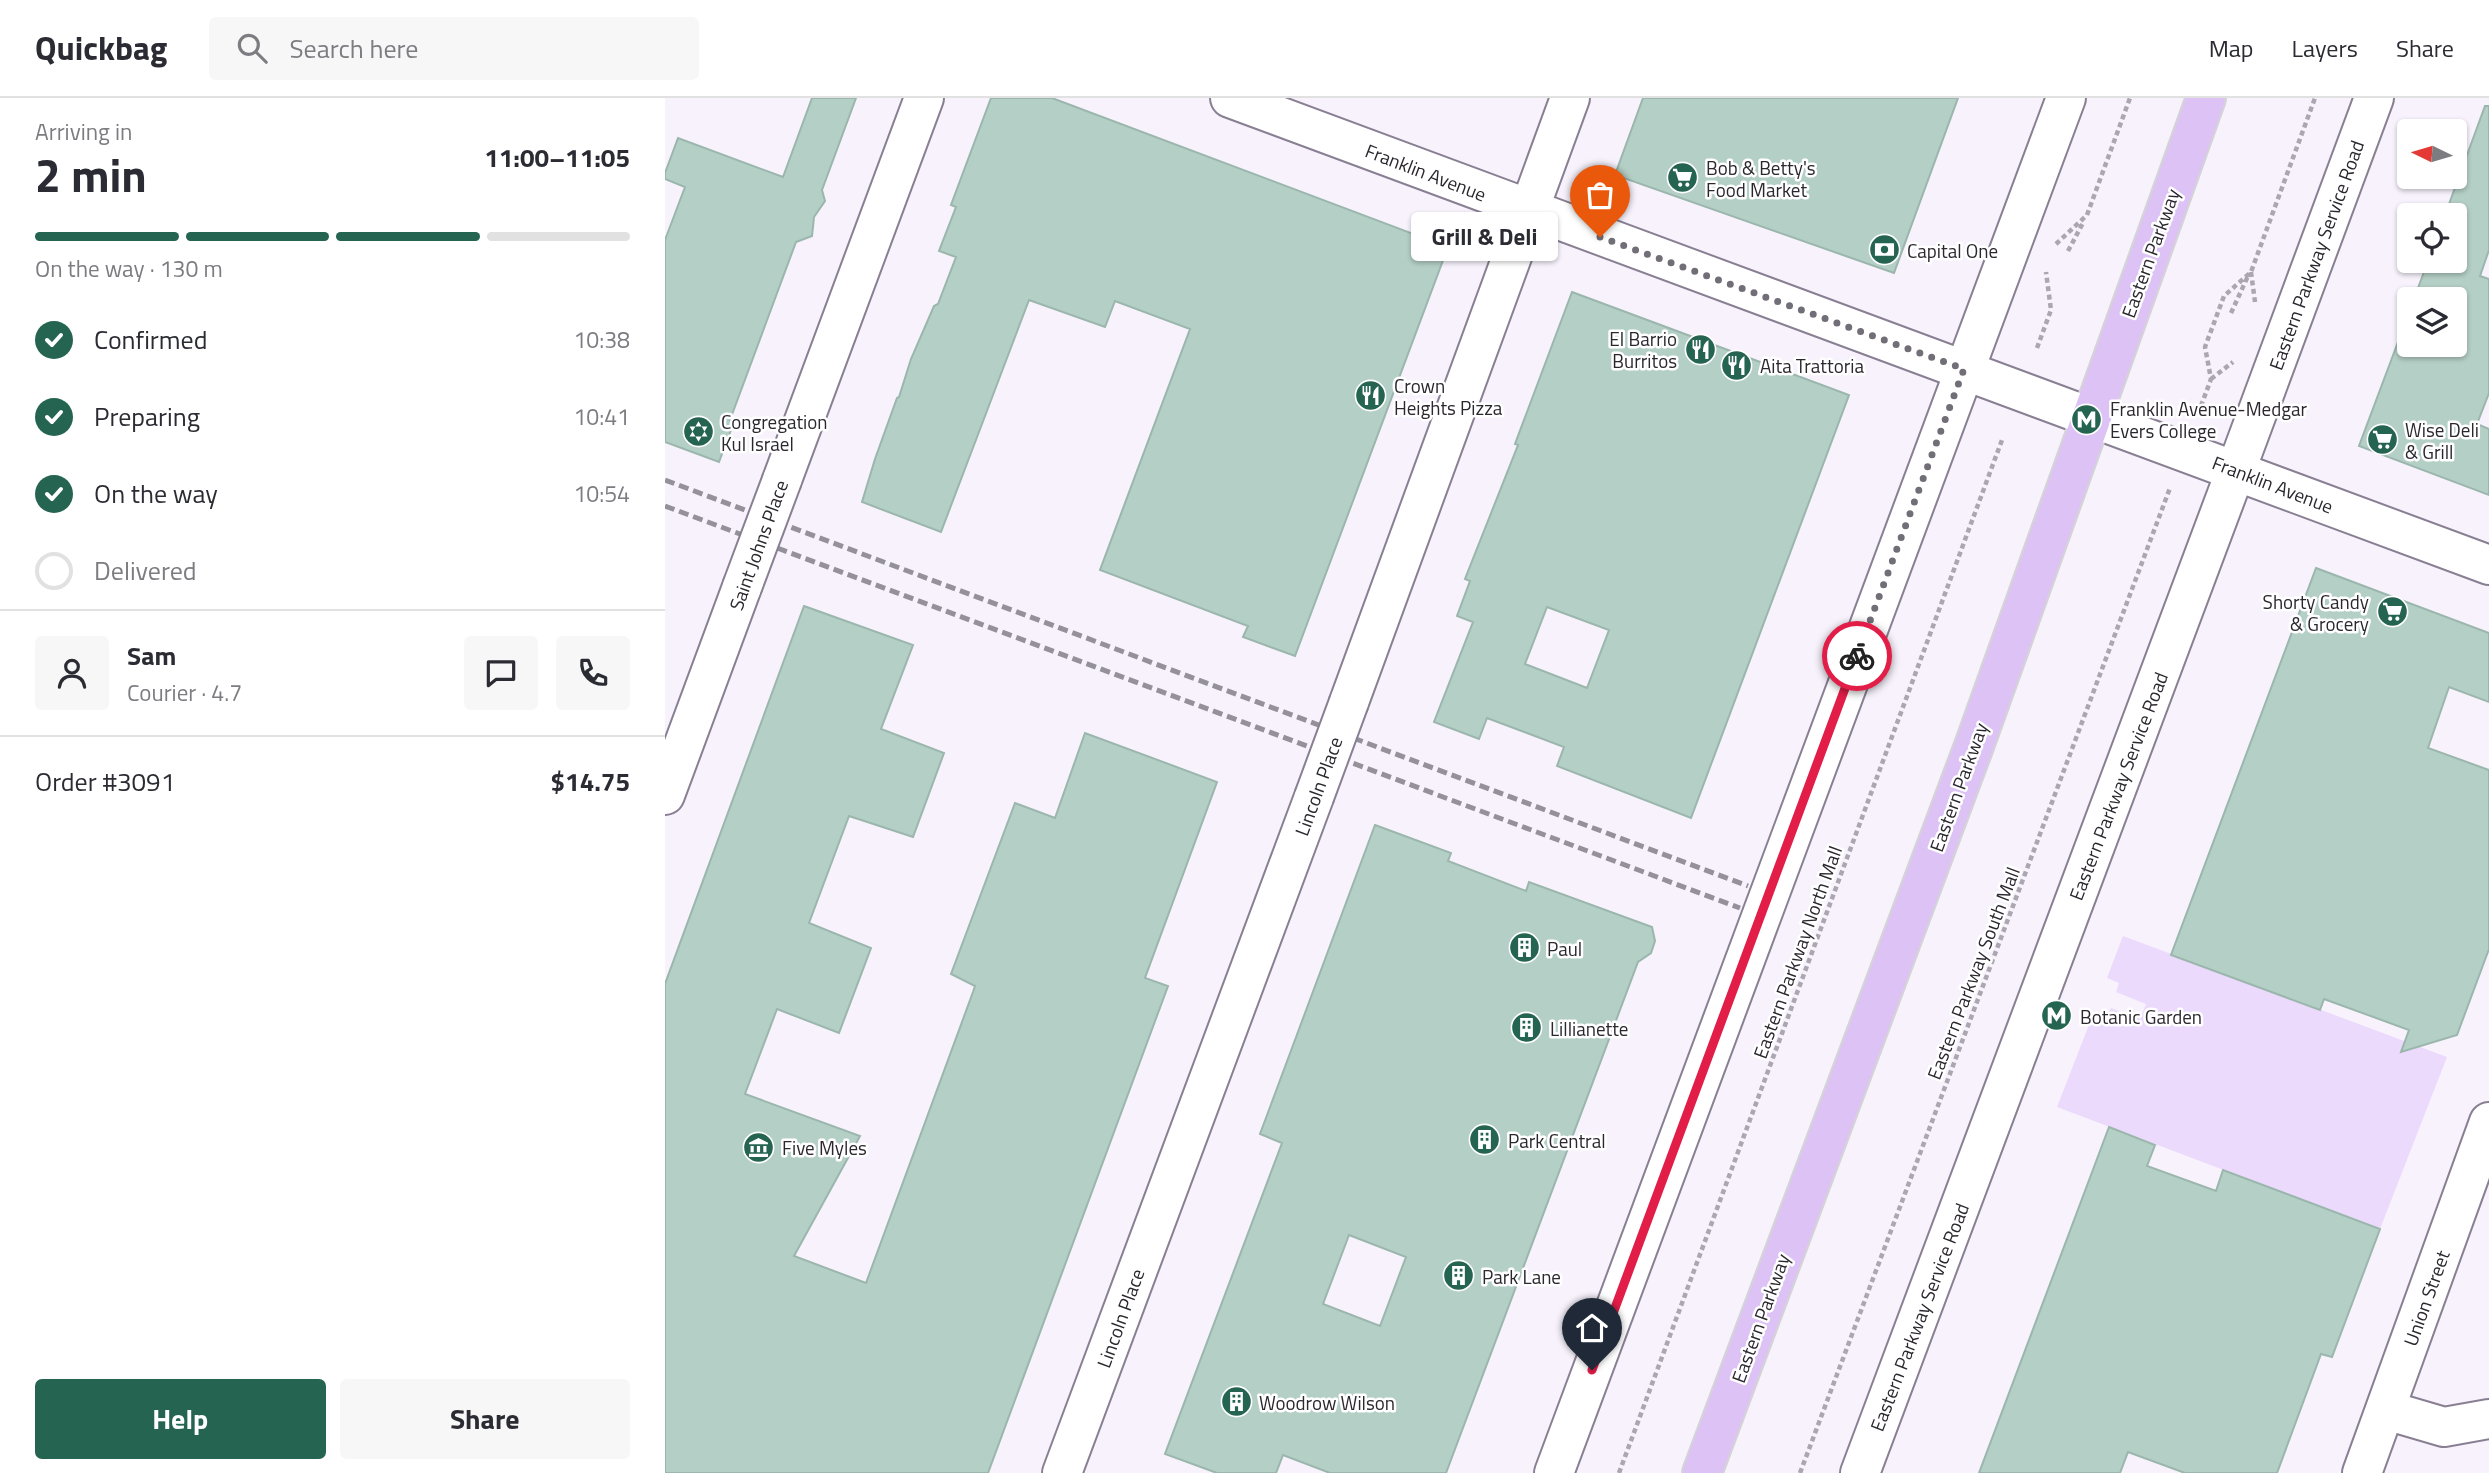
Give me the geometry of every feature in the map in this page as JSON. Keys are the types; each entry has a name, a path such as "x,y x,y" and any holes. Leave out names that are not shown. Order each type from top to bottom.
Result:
{"main road":[{"name":"Eastern Parkway","path":"1702,1473 1974,746 2206,98"}],"street":[{"name":"Saint Johns Place","path":"665,795 672,752 742,587 924,98"},
{"name":"Franklin Avenue","path":"1230,98 2489,565"},
{"name":"Lincoln Place","path":"1062,1473 1314,797 1570,98"},
{"path":"1553,1473 2066,98"},
{"name":"Eastern Parkway Service Road","path":"1860,1473 2237,471 2374,98"},
{"name":"Union Street","path":"2362,1473 2489,1122"},
{"path":"2386,1410 2444,1427 2489,1419"}],"path":[{"path":"2068,251 2087,215 2130,98"},
{"path":"2231,313 2251,272 2315,98"},
{"path":"2053,253 2056,243 2087,215"},
{"path":"2036,348 2051,310 2046,273 2049,263"},
{"path":"2197,417 2211,379 2205,347 2224,296 2251,272"},
{"name":"Eastern Parkway North Mall","path":"1619,1473 2002,440"},
{"name":"Eastern Parkway South Mall","path":"1801,1473 2172,483"}],"shaded area":[{"path":"2123,936 2447,1057 2380,1229 2057,1107 2094,1012 2107,1017 2111,1008 2140,1019 2146,1004 2116,992 2119,983 2107,978"}],"building":[{"path":"812,98 856,98 822,190 825,201 814,217 812,236 796,242 730,420 734,422 719,462 665,442 665,240 685,187 665,179 665,173 678,138 783,177"},
{"path":"991,98 1052,98 1448,247 1295,656 1243,637 1248,626 1100,570 1190,329 1115,301 1105,327 1029,300 941,532 862,502 911,359 934,306 938,304 956,257 939,251 956,207 951,205"},
{"path":"1643,98 1958,98 1894,273 1615,175"},
{"path":"2485,106 2489,106 2489,250 2480,276 2489,279 2489,393 2477,424 2489,429 2489,495 2359,446 2397,345 2397,357 2467,357 2467,287 2418,287 2424,273 2467,273 2467,203 2449,203 2455,189 2467,189 2467,155"},
{"path":"1572,292 1849,395 1691,818 1557,766 1564,747 1487,718 1479,739 1434,722 1473,622 1457,616 1470,581 1465,579 1518,445 1515,444","holes":["1547,607 1609,630 1587,688 1525,664"]},
{"path":"2316,568 2489,633 2489,702 2449,687 2428,748 2489,770 2489,949 2457,1035 2401,1052 2409,1030 2324,999 2320,1010 2171,955"},
{"path":"804,606 913,645 881,729 944,753 913,837 849,816 809,923 871,948 839,1033 777,1009 745,1094 860,1136 794,1256 866,1283 975,986 951,974 1015,803 1055,818 1085,733 1217,782 1145,978 1168,986 988,1473 665,1473 665,984"},
{"path":"1375,825 1451,853 1448,861 1526,891 1529,882 1652,927 1655,941 1651,953 1638,962 1446,1473 1330,1473 1283,1455 1276,1473 1217,1473 1165,1454 1282,1143 1260,1134","holes":["1349,1235 1406,1257 1380,1326 1323,1304"]},
{"path":"2109,1127 2155,1145 2147,1166 2216,1191 2223,1170 2380,1229 2332,1357 2321,1354 2277,1473 2185,1473 2128,1452 2120,1473 1979,1473"}],"railway":[{"path":"665,480 1748,886"},
{"path":"665,506 1740,908"}],"way so far":[{"path":"1600,237 1964,369 1857,656"}],"place":[{"name":"Bob & Betty's Food Market","path":"1683,178"},
{"name":"Grill & Deli","path":"1600,237"},
{"name":"Capital One","path":"1884,250"},
{"name":"El Barrio Burritos","path":"1700,349"},
{"name":"Aita Trattoria","path":"1737,365"},
{"name":"Crown Heights Pizza","path":"1371,396"},
{"name":"Franklin Avenue-Medgar Evers College","path":"2087,419"},
{"name":"Congregation Kul Israel","path":"698,432"},
{"name":"Wise Deli & Grill","path":"2382,440"},
{"name":"Shorty Candy & Grocery","path":"2392,612"},
{"name":"Paul","path":"1524,948"},
{"name":"Botanic Garden","path":"2057,1016"},
{"name":"Lillianette","path":"1527,1028"},
{"name":"Park Central","path":"1485,1140"},
{"name":"Five Myles","path":"759,1147"},
{"name":"Park Lane","path":"1459,1276"},
{"name":"Woodrow Wilson","path":"1236,1402"}],"route":[{"path":"1592,1370 1857,656"}]}
